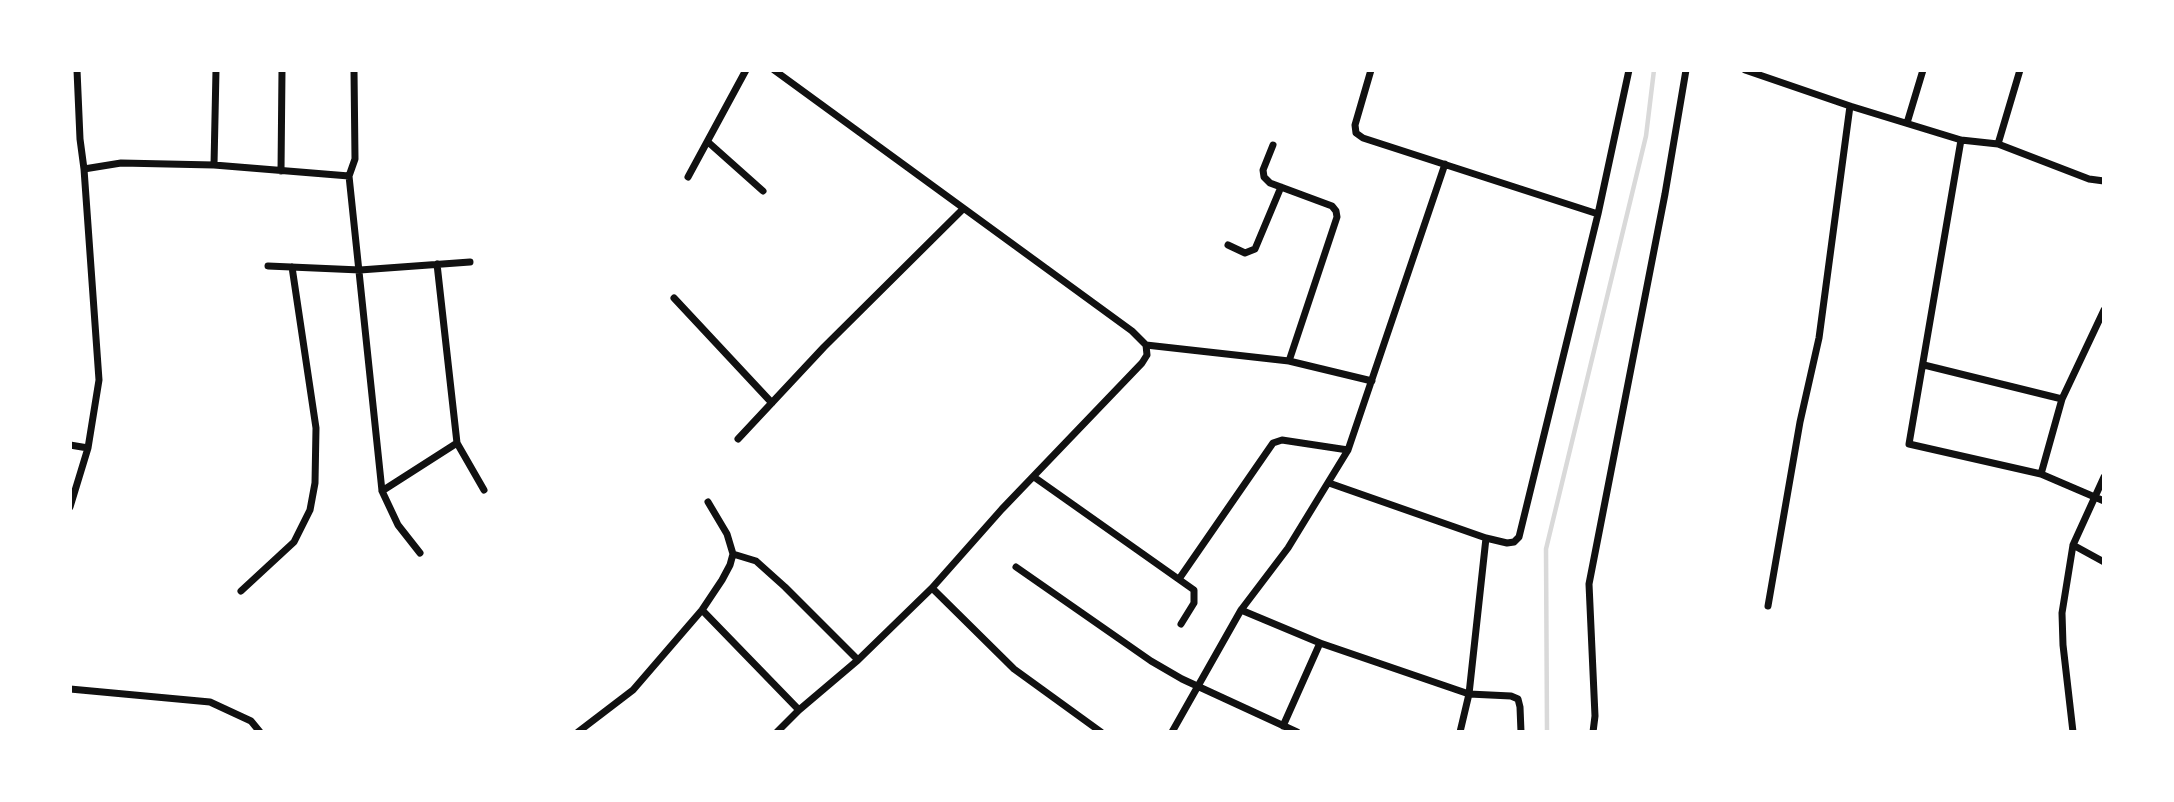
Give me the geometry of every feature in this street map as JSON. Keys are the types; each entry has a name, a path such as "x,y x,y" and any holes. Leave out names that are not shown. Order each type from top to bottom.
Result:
{"street":[{"path":"70,507 88,448 99,380 85,169 74,89 77,70"},
{"path":"214,165 216,70"},
{"path":"281,171 282,70"},
{"path":"354,70 355,159 349,176 382,491 398,525 420,553"},
{"path":"688,177 746,70"},
{"path":"774,70 1132,331 1146,345 1289,361 1373,381"},
{"path":"1371,70 1355,125 1356,133 1363,138 1598,214"},
{"path":"1329,484 1486,538 1507,543 1514,542 1519,537 1598,214 1629,70"},
{"path":"1593,732 1595,716 1589,584 1665,194 1686,70"},
{"path":"1745,70 1764,73 1850,106 1961,140 1998,144 2089,179 2104,181"},
{"path":"1907,123 1923,70"},
{"path":"1998,144 2020,70"},
{"path":"1768,606 1800,422 1819,338 1850,106"},
{"path":"1961,140 1909,444 2041,474 2104,501"},
{"path":"708,142 763,191"},
{"path":"1273,145 1264,177 1270,183 1332,206 1337,217 1289,361"},
{"path":"85,169 121,163 214,165 349,176"},
{"path":"1172,732 1241,610 1289,548 1348,450 1445,164"},
{"path":"1228,245 1245,253 1255,249 1281,187"},
{"path":"738,439 824,346 963,209"},
{"path":"268,266 360,270 470,262"},
{"path":"437,264 457,443 484,490"},
{"path":"241,591 294,542 310,510 315,484 316,428 292,267"},
{"path":"674,298 772,403"},
{"path":"2041,474 2062,399 2104,310"},
{"path":"777,732 858,660 932,588 1142,363 1147,355 1146,345"},
{"path":"1924,365 2062,399"},
{"path":"1180,579 1273,443 1282,440 1348,450"},
{"path":"382,491 457,443"},
{"path":"70,444 88,448"},
{"path":"1034,477 1194,590 1196,596 1181,624"},
{"path":"2073,732 2062,613 2073,545 2104,477"},
{"path":"578,732 633,690 702,610 726,573 733,554 727,534 708,502"},
{"path":"1460,732 1469,695 1486,538"},
{"path":"2073,545 2104,562"},
{"path":"733,554 755,561 858,660"},
{"path":"1016,567 1151,661 1182,679 1198,684 1297,732"},
{"path":"932,588 1014,668 1101,732"},
{"path":"702,610 799,710"},
{"path":"1241,610 1320,643 1469,695 1511,696 1518,699 1521,732"},
{"path":"1283,726 1320,643"},
{"path":"70,690 210,702 251,721 260,732"}],"waterway":[{"path":"1547,732 1546,549 1646,136 1654,70"}]}
